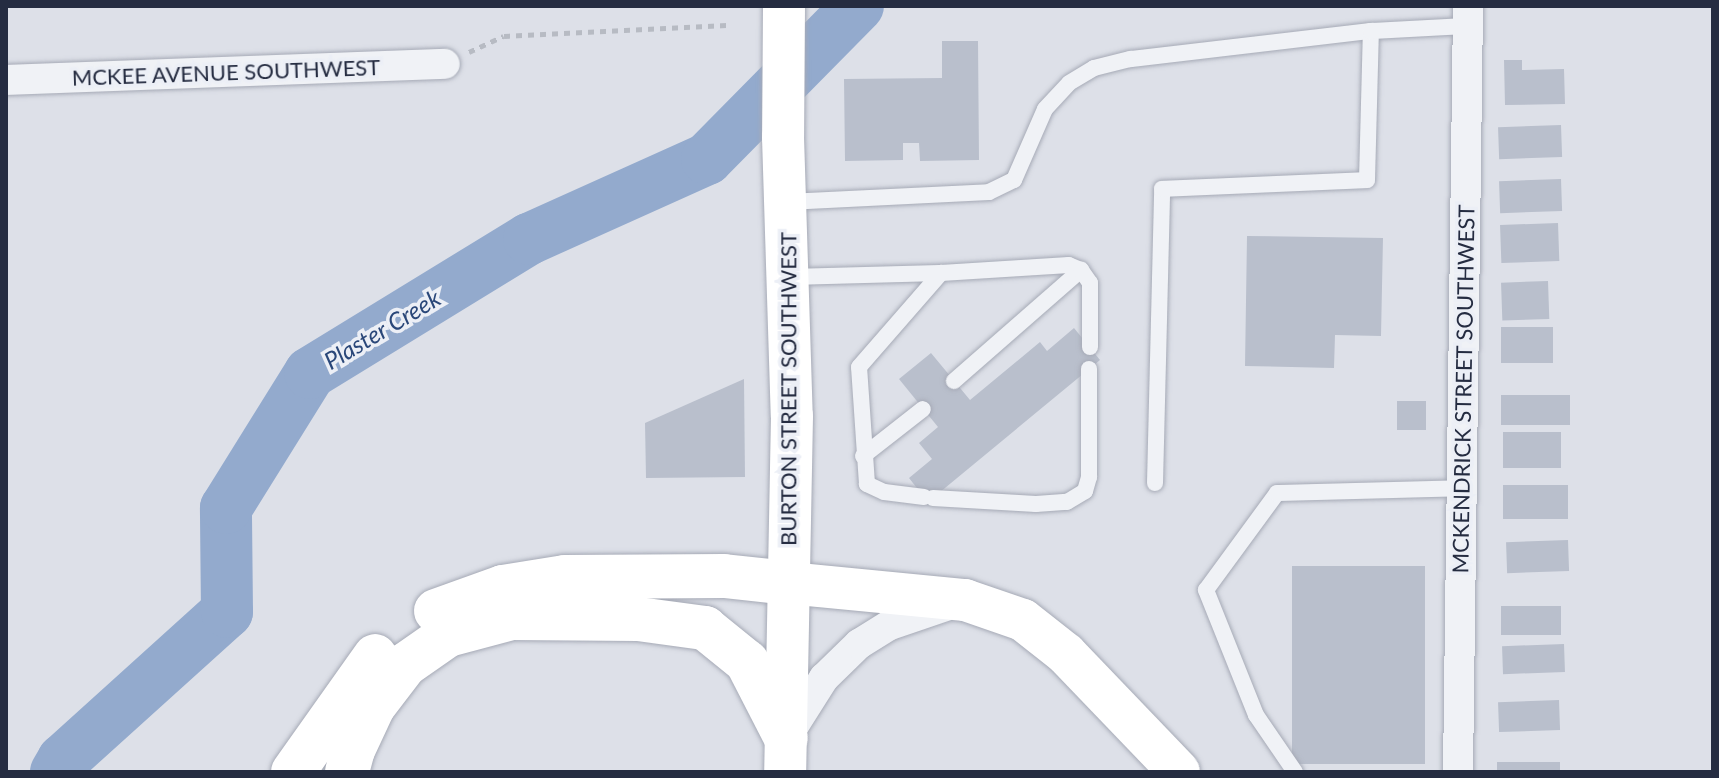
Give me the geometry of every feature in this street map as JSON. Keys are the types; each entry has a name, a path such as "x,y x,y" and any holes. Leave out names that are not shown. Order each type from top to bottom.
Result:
{"highway":[{"path":"293,772 376,655 415,622 461,600 534,581 594,575 724,576 788,583"},
{"path":"347,772 373,707 405,665 448,635 485,622 512,618 638,619 705,628 747,662 760,681 786,755"}],"main road":[{"name":"BURTON STREET SOUTHWEST","path":"784,23 783,137 792,416 786,755"},
{"path":"788,583 965,600 1008,612 1045,635 1179,772"}],"street":[{"name":"MCKENDRICK STREET SOUTHWEST","path":"1458,772 1467,16"},
{"name":"MCKEE AVENUE SOUTHWEST","path":"6,80 445,64"},
{"path":"786,755 824,678 859,644 890,625 965,600"}],"lane":[{"path":"786,202 989,192 1014,180 1045,109 1069,83 1094,68 1131,59 1371,31 1467,16"},
{"path":"1155,483 1162,189 1367,180 1371,31"},
{"path":"789,277 941,273 1069,265 1081,270 1090,283 1090,347"},
{"path":"954,381 1081,270"},
{"path":"941,273 859,367 867,484 884,492 928,497 1036,504 1067,502 1085,491 1089,477 1089,369"},
{"path":"863,456 923,409"},
{"path":"1295,772 1256,715 1206,590 1277,493 1462,488"}],"path":[{"path":"445,64 504,36 732,25"}],"building":[{"path":"942,41 978,41 979,160 920,161 919,143 903,143 903,160 845,161 844,79 942,78"},
{"path":"1504,60 1522,60 1522,70 1564,69 1565,104 1505,105"},
{"path":"1561,125 1562,157 1499,159 1498,127"},
{"path":"1561,179 1562,211 1500,213 1499,181"},
{"path":"1558,223 1559,261 1501,263 1500,225"},
{"path":"1247,236 1383,238 1381,336 1335,335 1334,368 1245,366"},
{"path":"1548,281 1549,319 1502,321 1501,283"},
{"path":"1501,327 1553,327 1553,363 1501,363"},
{"path":"1074,328 1100,360 928,502 909,478 932,459 919,443 938,427 899,379 931,353 970,400 1040,342 1047,351"},
{"path":"744,379 745,477 646,478 645,423"},
{"path":"1501,395 1570,395 1570,425 1501,425"},
{"path":"1397,401 1426,401 1426,430 1397,430"},
{"path":"1503,432 1561,432 1561,468 1503,468"},
{"path":"1503,485 1568,485 1568,519 1503,519"},
{"path":"1568,540 1569,571 1507,573 1506,542"},
{"path":"1292,566 1425,566 1425,764 1292,764"},
{"path":"1501,606 1561,606 1561,635 1501,635"},
{"path":"1564,644 1565,672 1503,674 1502,646"},
{"path":"1559,700 1560,730 1499,732 1498,702"},
{"path":"1497,762 1560,762 1560,772 1497,772"}],"waterway":[{"name":"Plaster Creek","path":"56,772 63,760 227,612 226,508 310,373 529,239 707,159 858,6"}]}
